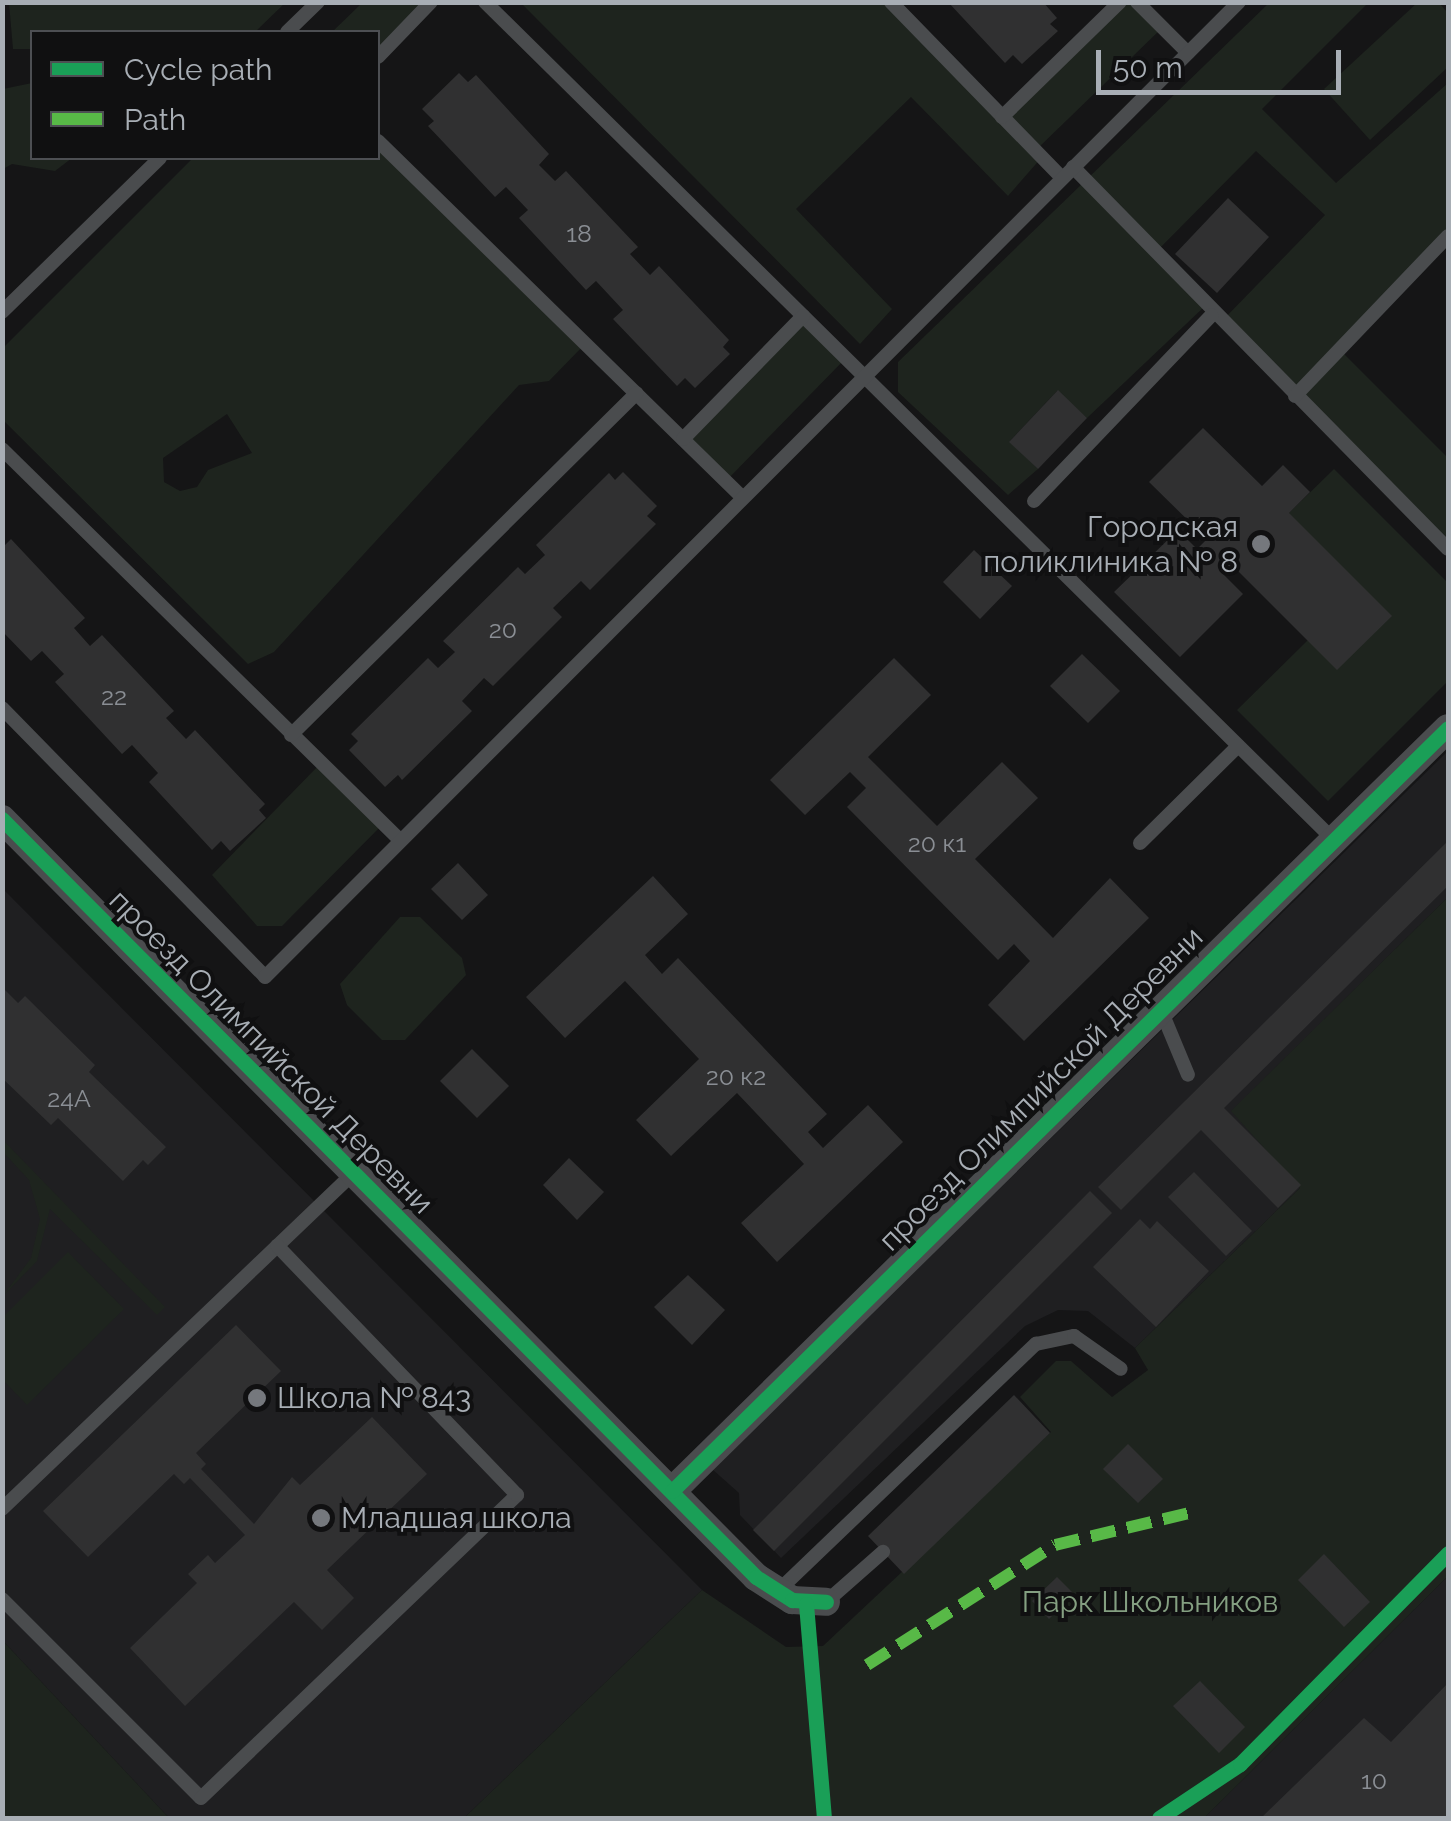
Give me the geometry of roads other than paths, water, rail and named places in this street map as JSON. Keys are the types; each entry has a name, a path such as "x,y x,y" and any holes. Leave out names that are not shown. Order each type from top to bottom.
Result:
{"street":[{"name":"проезд Олимпийской Деревни","path":"672,1491 1448,728"},
{"name":"проезд Олимпийской Деревни","path":"2,819 352,1174 777,1592"},
{"path":"777,1592 806,1604 826,1602"}],"lane":[{"path":"289,30 318,2"},
{"path":"380,55 430,2"},
{"path":"485,2 1334,840"},
{"path":"891,2 1002,117 1068,172 1448,548"},
{"path":"1002,117 1120,2"},
{"path":"1138,2 1188,53"},
{"path":"2,708 265,977 398,838 1239,2"},
{"path":"380,143 742,496"},
{"path":"2,312 158,160"},
{"path":"1295,396 1448,236"},
{"path":"1034,502 1212,315"},
{"path":"683,439 803,316"},
{"path":"292,736 636,393"},
{"path":"3,450 398,838"},
{"path":"1140,842 1238,746"},
{"path":"1161,1010 1188,1076"},
{"path":"2,1509 352,1174"},
{"path":"2,1598 201,1798 516,1495 277,1246"},
{"path":"777,1592 1036,1344 1074,1336 1120,1369"},
{"path":"826,1602 883,1552"}],"place":[{"name":"Городская поликлиника № 8","path":"1261,544"},
{"name":"Школа № 843","path":"257,1398"},
{"name":"Младшая школа","path":"321,1518"}],"park label":[{"name":"Парк Школьников","path":"1150,1602"}]}
